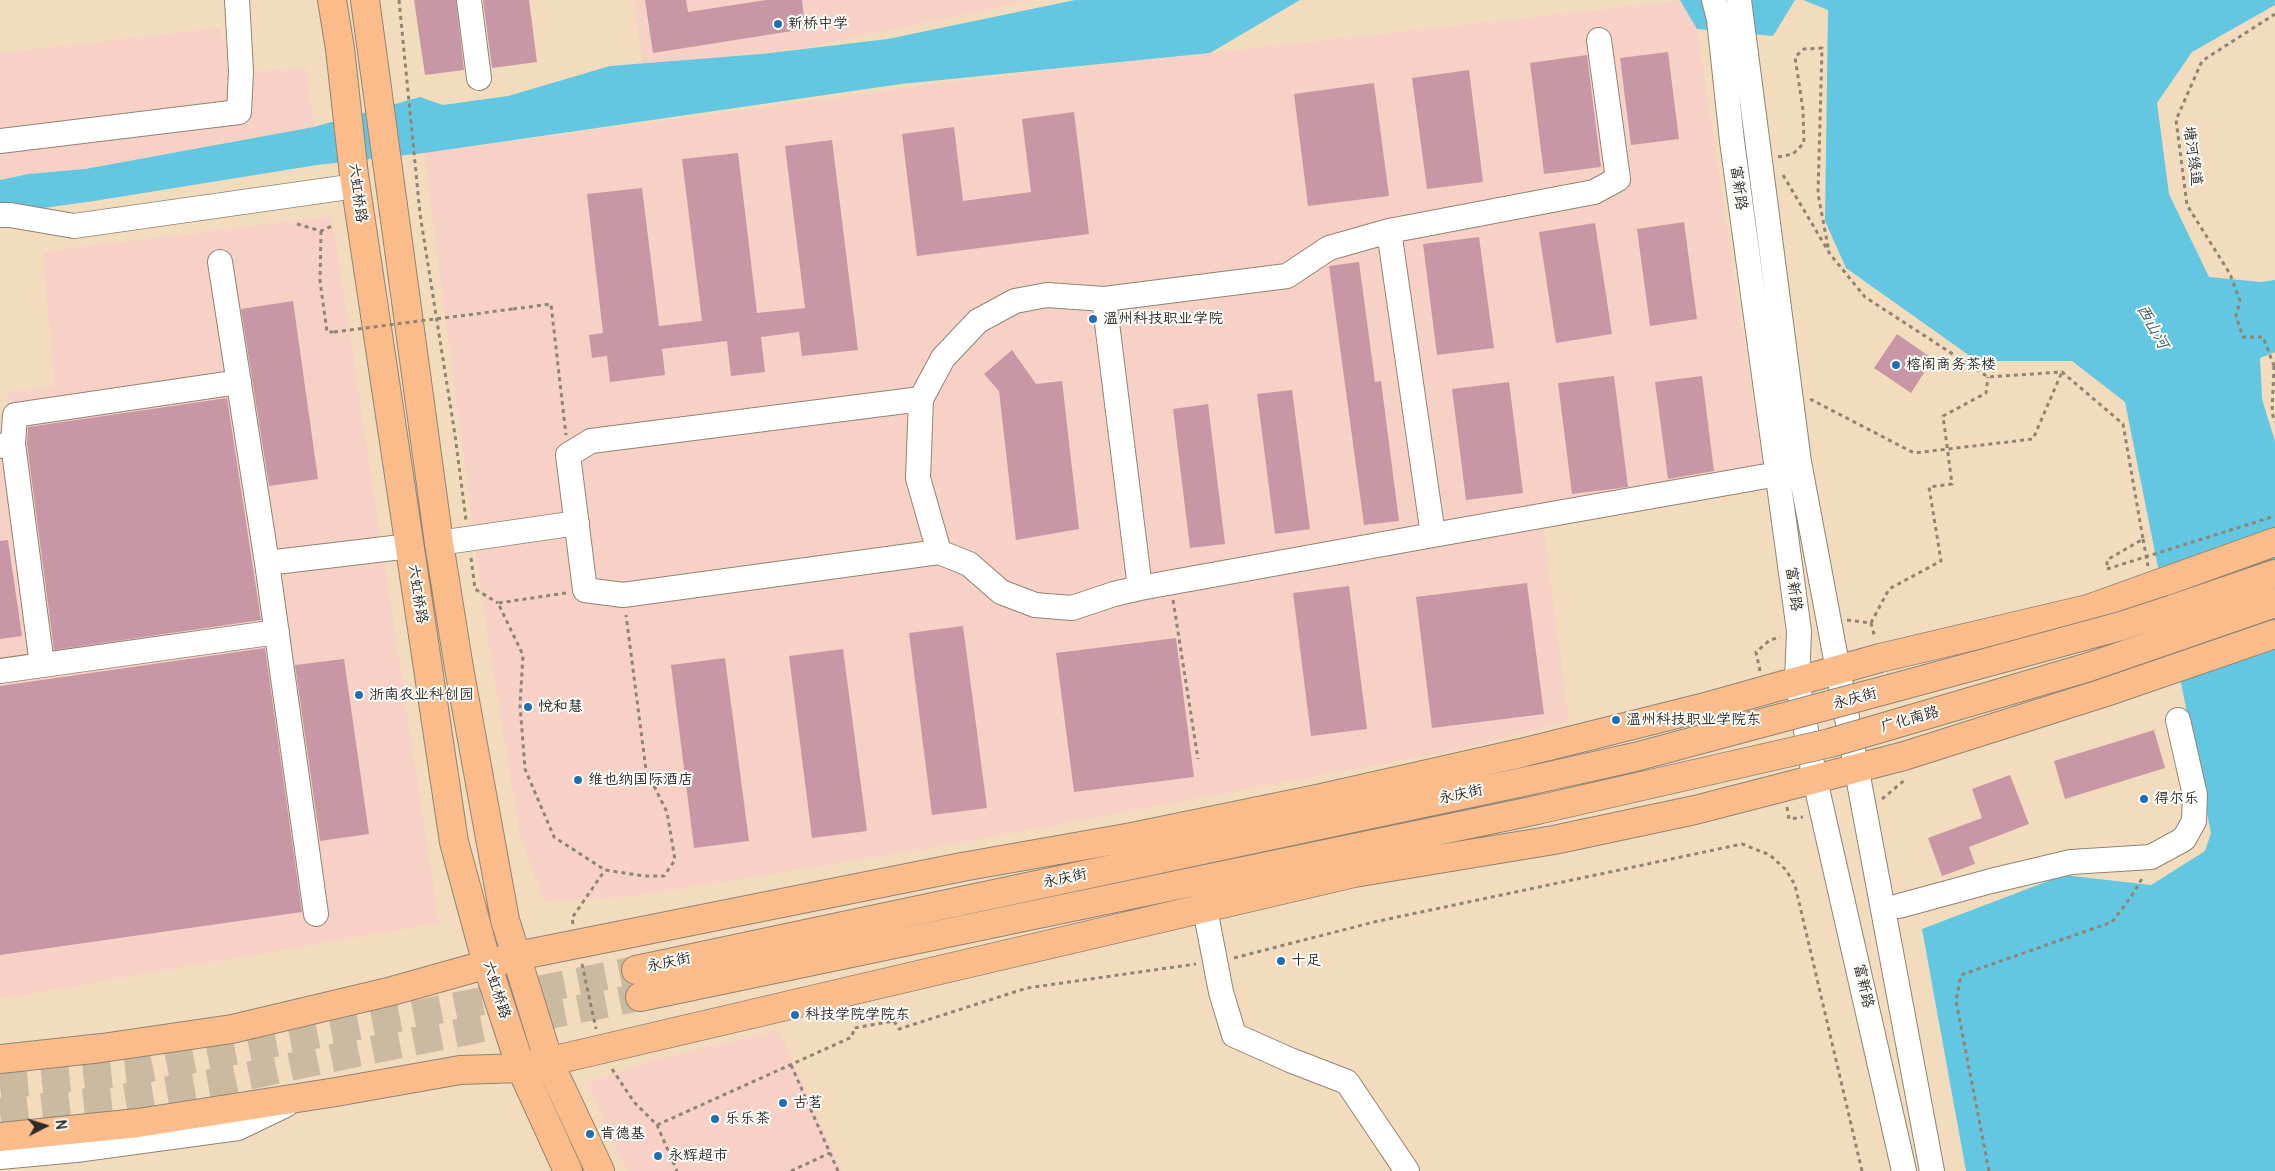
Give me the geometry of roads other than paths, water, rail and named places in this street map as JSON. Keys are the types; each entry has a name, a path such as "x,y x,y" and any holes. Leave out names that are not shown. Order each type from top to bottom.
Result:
{"main road":[{"name":"六虹桥路","path":"332,0 355,180 454,842 487,964 521,1068 568,1171"},
{"name":"六虹桥路","path":"365,0 439,543 459,668 503,910 549,1062 600,1171"},
{"path":"0,1059 102,1048 232,1029 392,990 517,956 1029,855 1142,835 1385,784 1530,750 1839,670 2088,609 2275,542"},
{"name":"永庆街","path":"636,970 1635,757 2121,626 2275,574"},
{"name":"广化南路","path":"1537,810 1830,743 2089,667 2275,603"},
{"path":"0,1137 138,1123 300,1098 460,1070 521,1068 1354,873 1554,840 1667,816 1815,780 1913,753 2177,668 2275,634"},
{"name":"永庆街","path":"640,997 1537,810"},
{"path":"1029,855 1247,840"}],"street":[{"path":"0,141 239,112 241,71 237,0"},
{"path":"469,0 479,78"},
{"name":"富新路","path":"1714,0 1719,19 1732,141 1799,631 1797,682 1815,780 1904,1171"},
{"name":"富新路","path":"1740,2 1799,462 1932,1171"},
{"path":"940,552 918,478 922,399 943,358 978,321 1014,301 1047,295 1104,299 1286,276 1329,248 1389,231 1594,192 1618,179 1599,40"},
{"path":"0,215 74,226 355,180"},
{"path":"1389,231 1433,535"},
{"path":"220,262 267,563 316,914"},
{"path":"1104,299 1140,588"},
{"path":"42,665 6,445 15,414 239,382"},
{"path":"922,399 591,441 568,455 585,590 623,595 940,552 969,564 1001,592 1035,604 1072,608 1114,594 1170,582 1778,474"},
{"path":"439,543 577,523"},
{"path":"267,563 410,546"},
{"path":"0,671 277,632"},
{"path":"1899,906 2071,862 2151,857 2184,839 2194,821 2195,795 2178,720"},
{"path":"1205,908 1221,992 1234,1035 1290,1060 1347,1082 1407,1171"},
{"path":"0,1157 76,1150 238,1128 300,1098"}],"water":[{"path":"1075,0 1300,0 1210,53 901,84 424,153 317,165 94,201 0,214 0,180 28,174 85,169 314,127 420,97 443,105 508,96 610,66 761,54 888,39"},
{"path":"1680,0 1795,0 1773,36 1697,29"},
{"name":"西山河","path":"1803,0 2275,0 2275,5 2192,52 2157,103 2169,194 2209,277 2261,282 2275,280 2275,352 2260,358 2262,399 2275,441 2275,1171 1966,1171 1922,929 2064,875 2151,885 2205,851 2211,833 2125,402 2072,361 1977,361 1846,268 1825,221 1828,10"}],"tunnel":[{"path":"0,1085 130,1072 636,970"},
{"path":"0,1112 116,1099 223,1081 640,997"}],"place":[{"name":"新桥中学","path":"778,24"},
{"name":"温州科技职业学院","path":"1093,319"},
{"name":"榕阁商务茶楼","path":"1896,365"},
{"name":"浙南农业科创园","path":"359,695"},
{"name":"悦和慧","path":"528,707"},
{"name":"温州科技职业学院东","path":"1616,720"},
{"name":"维也纳国际酒店","path":"578,780"},
{"name":"得尔乐","path":"2144,799"},
{"name":"十足","path":"1281,961"},
{"name":"科技学院学院东","path":"795,1015"},
{"name":"古茗","path":"783,1103"},
{"name":"乐乐茶","path":"715,1119"},
{"name":"肯德基","path":"590,1134"},
{"name":"永辉超市","path":"658,1156"}]}
